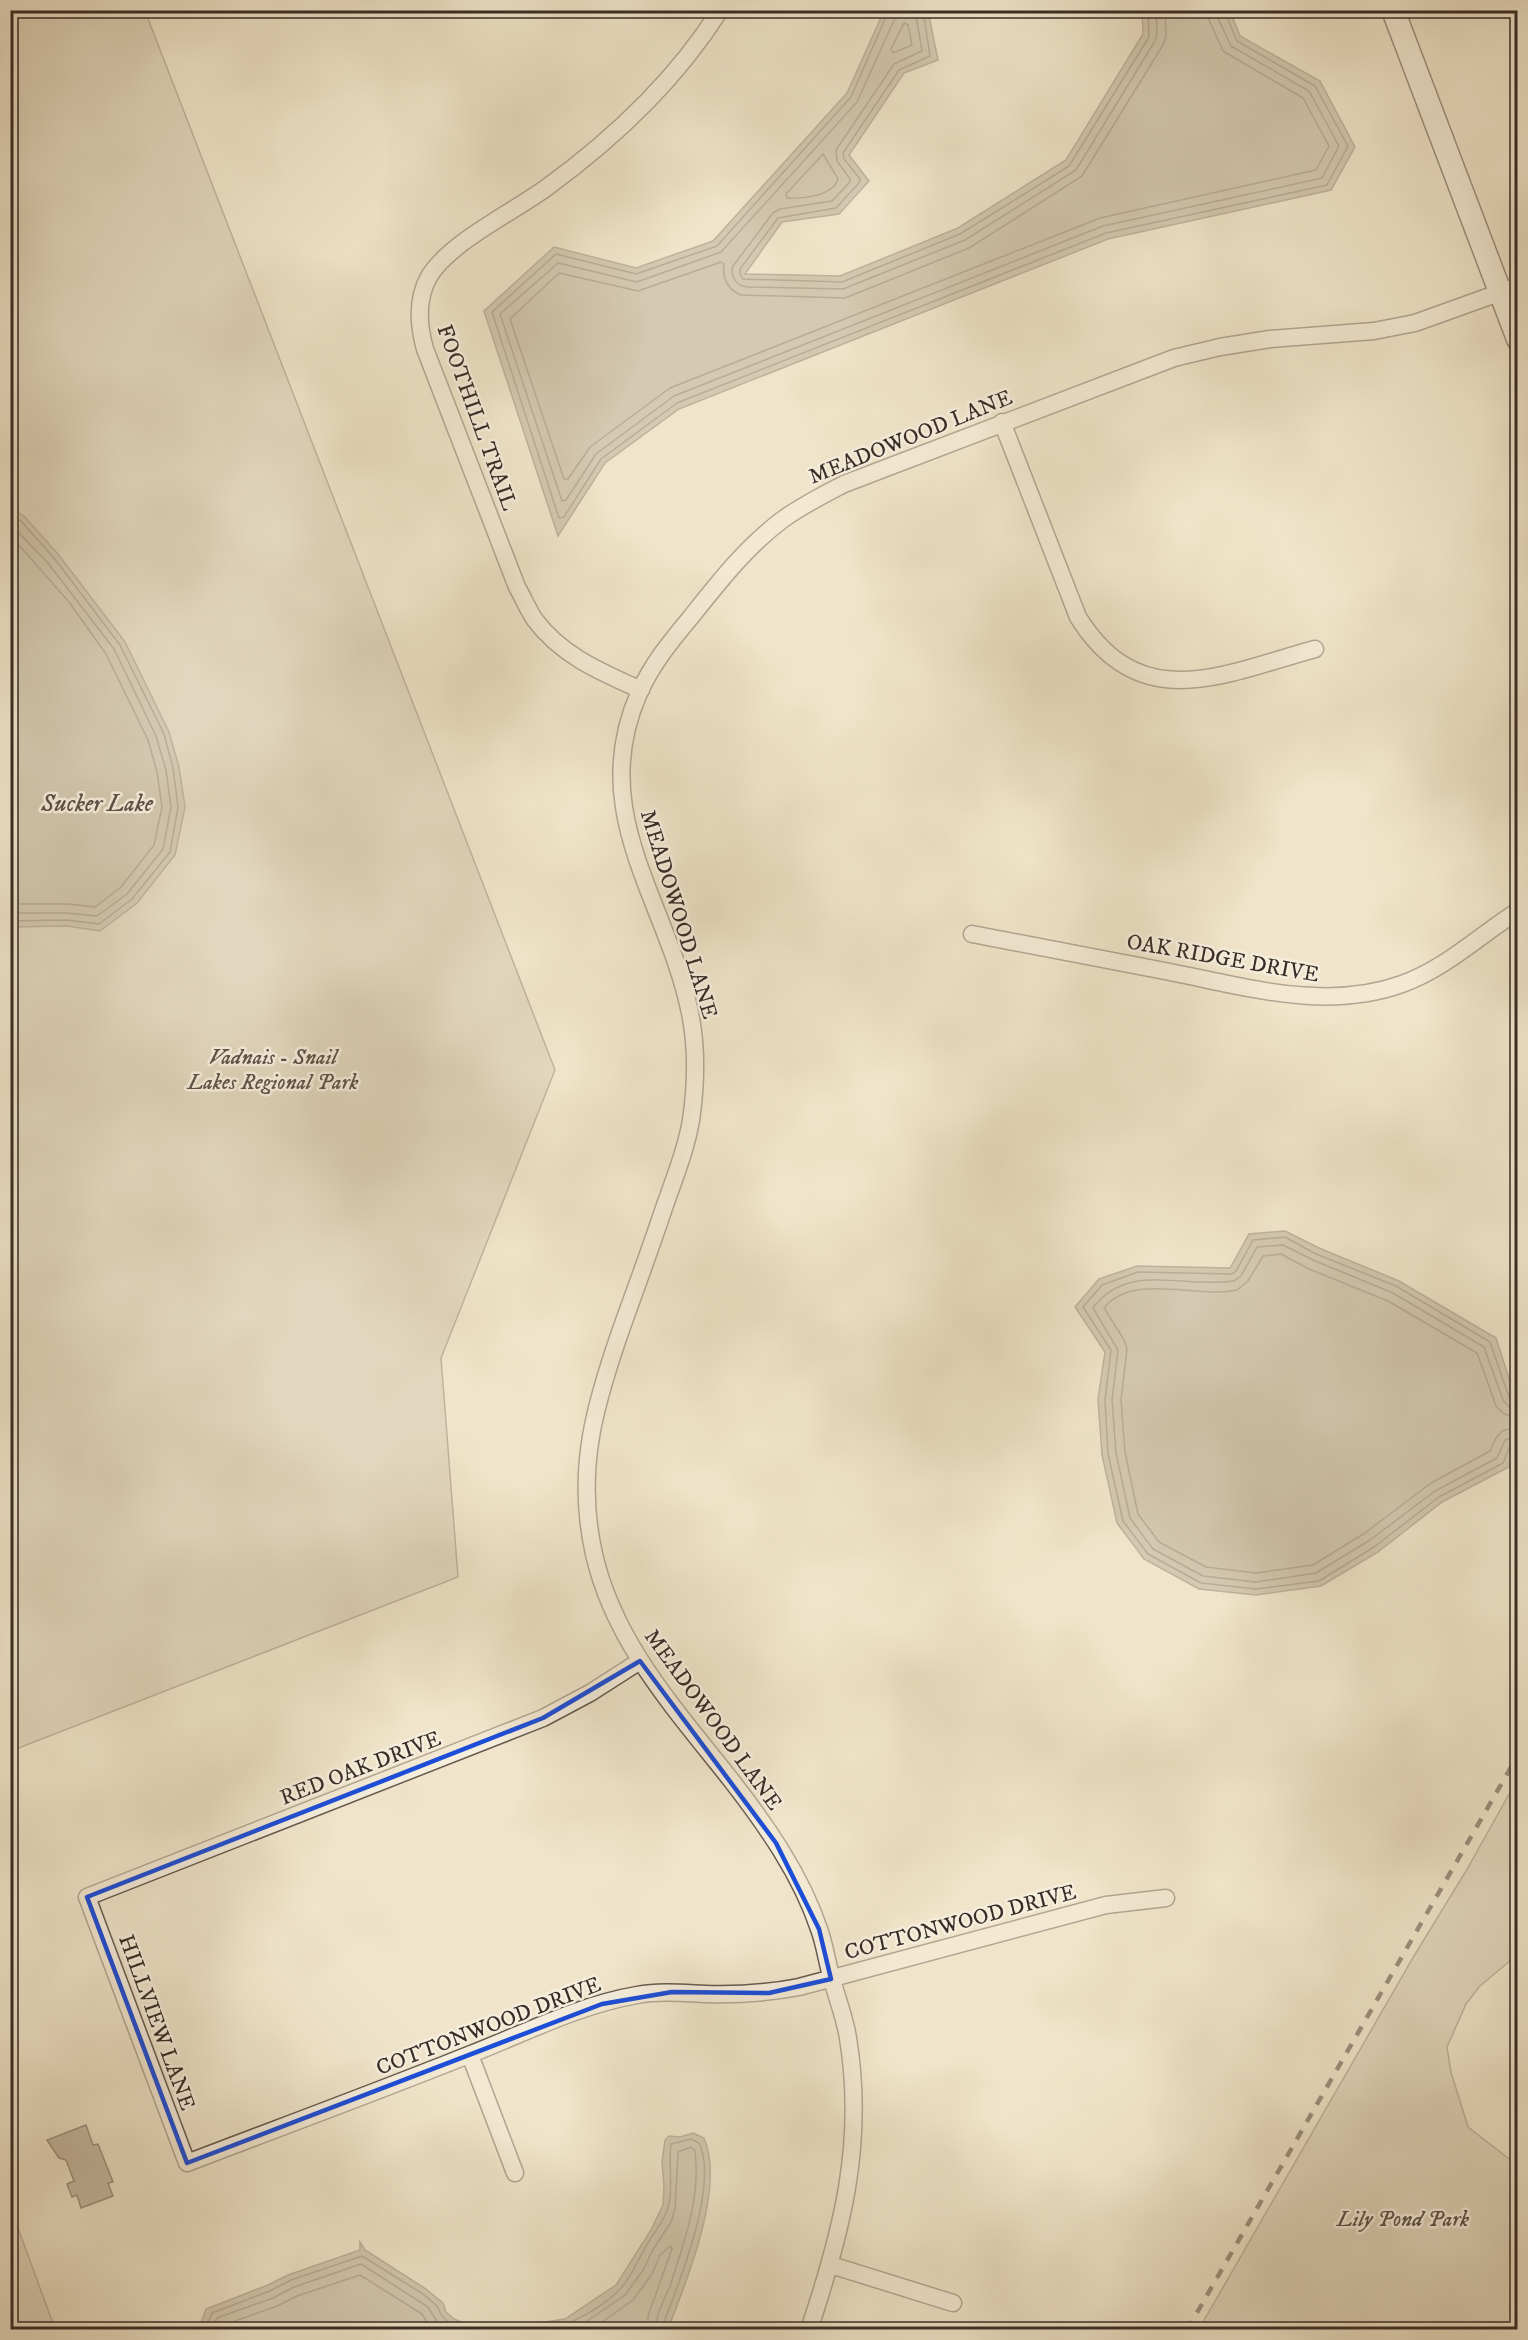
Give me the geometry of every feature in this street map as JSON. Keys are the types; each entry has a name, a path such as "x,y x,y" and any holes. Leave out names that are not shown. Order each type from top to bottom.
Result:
{"street":[{"name":"FOOTHILL TRAIL","path":"641,690 573,657 551,639 534,618 517,586 425,349 420,331 419,313 422,294 430,276 442,259 546,189 593,152 639,110 680,64 720,10"},
{"path":"1393,10 1509,290 1518,339"},
{"name":"MEADOWOOD LANE","path":"808,2330 831,2265 844,2210 851,2166 854,2122 853,2077 848,2033 831,1979 819,1929 800,1885 776,1843 747,1800 640,1661 613,1612 595,1558 586,1492 588,1452 594,1414 605,1376 679,1165 690,1129 695,1093 696,1056 691,1018 682,981 626,827 622,795 622,762 627,733 641,690 662,654 754,543 811,501 844,484 1174,358 1220,347 1270,339 1374,331 1415,323 1509,290"},
{"path":"1002,422 1078,617 1090,637 1107,654 1126,667 1146,676 1168,681 1192,681 1315,650"},
{"name":"OAK RIDGE DRIVE","path":"972,934 1286,994 1341,997 1384,990 1404,984 1432,970 1518,911"},
{"name":"RED OAK DRIVE","path":"87,1897 543,1718 590,1694 640,1661"},
{"name":"HILLVIEW LANE","path":"87,1897 187,2163"},
{"name":"COTTONWOOD DRIVE","path":"187,2163 470,2055 569,2014 637,1995 672,1992 770,1993 831,1979 1106,1905 1166,1898"},
{"path":"470,2055 515,2173"},
{"path":"831,2265 953,2303"}],"highlighted area":[{"path":"640,1661 776,1843 819,1929 831,1979 769,1993 672,1992 602,2004 187,2163 87,1897 543,1718"}],"green space":[{"name":"Vadnais - Snail Lakes Regional Park","path":"11,11 145,11 555,1070 441,1358 458,1577 11,1751"},
{"name":"Lily Pond Park","path":"1517,1780 1517,1955 1480,1986 1466,2004 1447,2047 1451,2072 1468,2127 1517,2165 1517,2329 1199,2329 1414,1956 1466,1871"},
{"path":"11,2209 55,2329 11,2329"}],"water":[{"path":"884,11 928,11 938,60 904,73 849,155 869,181 839,214 782,222 745,274 840,276 958,228 1066,160 1143,34 1142,11 1230,11 1240,36 1320,81 1355,147 1331,190 1108,239 679,409 605,463 558,536 484,311 554,247 636,268 713,241 847,93"},
{"name":"Sucker Lake","path":"10,508 24,516 58,554 125,642 169,732 179,767 185,807 175,855 137,903 100,931 67,926 11,927"},
{"path":"1285,1231 1319,1248 1399,1281 1496,1338 1517,1403 1517,1442 1509,1467 1442,1502 1378,1552 1321,1586 1256,1595 1199,1589 1144,1559 1117,1523 1102,1455 1098,1399 1105,1352 1075,1307 1099,1279 1137,1266 1230,1268 1249,1234"},
{"path":"693,2133 704,2138 709,2158 710,2181 702,2231 670,2324 672,2329 199,2329 206,2309 288,2275 360,2250 360,2242 365,2250 426,2289 443,2303 446,2312 454,2319 466,2324 504,2328 565,2319 616,2285 651,2230 663,2205 662,2162 665,2140 669,2136 680,2137"}],"building":[{"path":"86,2125 93,2145 98,2144 113,2182 108,2183 113,2196 81,2208 77,2195 72,2197 67,2184 74,2181 66,2160 59,2158 47,2140"}],"railway":[{"path":"1187,2330 1518,1755"}]}
